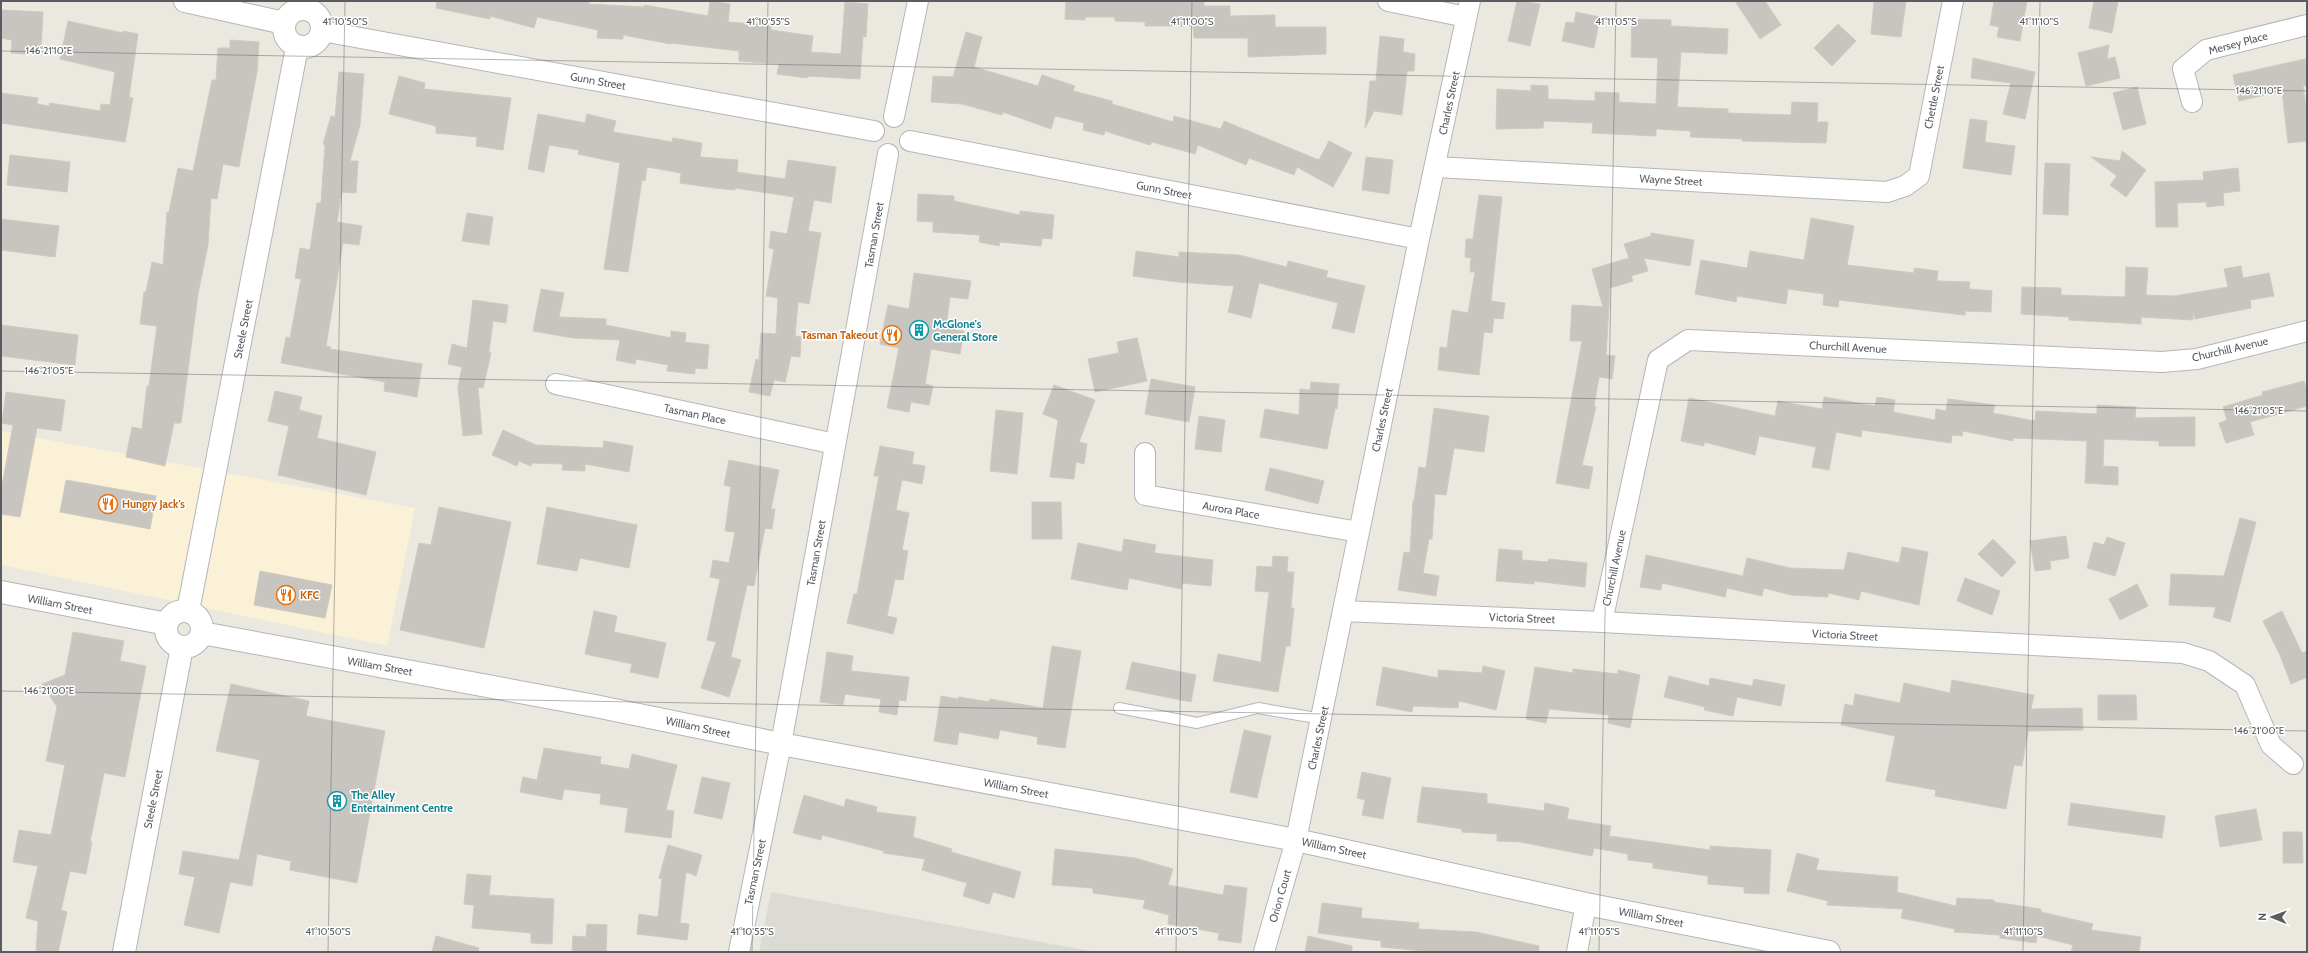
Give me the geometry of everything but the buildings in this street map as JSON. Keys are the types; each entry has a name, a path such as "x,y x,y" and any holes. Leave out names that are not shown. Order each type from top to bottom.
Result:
{"main road":[{"path":"185,1 284,23"},
{"path":"304,5 317,14 321,20 322,31 314,44 308,47 297,47 288,40 284,34 284,23 289,14 304,5"},
{"name":"Steele Street","path":"188,611 297,47"},
{"name":"William Street","path":"1,592 167,624"},
{"path":"188,611 197,617 201,622 202,633 195,644 182,647 170,639 167,633 167,624 176,613 188,611"},
{"name":"William Street","path":"202,633 595,706 781,744 1296,840 1586,904 1829,952"},
{"name":"Steele Street","path":"124,952 182,647"}],"street":[{"path":"894,117 918,1"},
{"path":"1388,1 1468,9"},
{"name":"Chettle Street","path":"1905,186 1919,176 1953,1"},
{"name":"Charles Street","path":"1296,840 1322,719 1419,239 1436,167 1468,9"},
{"name":"Mersey Place","path":"2192,102 2183,70 2206,50 2307,25"},
{"name":"Gunn Street","path":"322,31 874,131"},
{"path":"894,117 900,119 909,128 910,141 901,152 888,154 878,148 873,137 874,131 883,119 894,117"},
{"name":"Gunn Street","path":"910,141 1419,239"},
{"name":"Tasman Street","path":"738,952 781,744 888,154"},
{"name":"Wayne Street","path":"1436,167 1887,192 1905,186"},
{"name":"Churchill Avenue","path":"1602,622 1658,360 1688,340 2162,362 2197,359 2307,331"},
{"name":"Tasman Place","path":"556,384 835,444"},
{"name":"Aurora Place","path":"1145,453 1145,495 1359,532"},
{"name":"Victoria Street","path":"1343,610 1602,622 2183,653 2209,661 2245,685 2271,745 2293,764"},
{"name":"Orion Court","path":"1264,952 1296,840"},
{"path":"1577,952 1586,904"}],"lane":[{"path":"1119,708 1198,723 1258,708 1322,719"}],"shaded area":[{"path":"1,431 415,508 387,646 1,565"},
{"path":"771,892 1095,952 759,952"}],"place":[{"name":"McGlone's General Store","path":"919,330"},
{"name":"Tasman Takeout","path":"892,335"},
{"name":"Hungry Jack's","path":"108,504"},
{"name":"KFC","path":"286,595"},
{"name":"The Alley Entertainment Centre","path":"337,801"}]}
